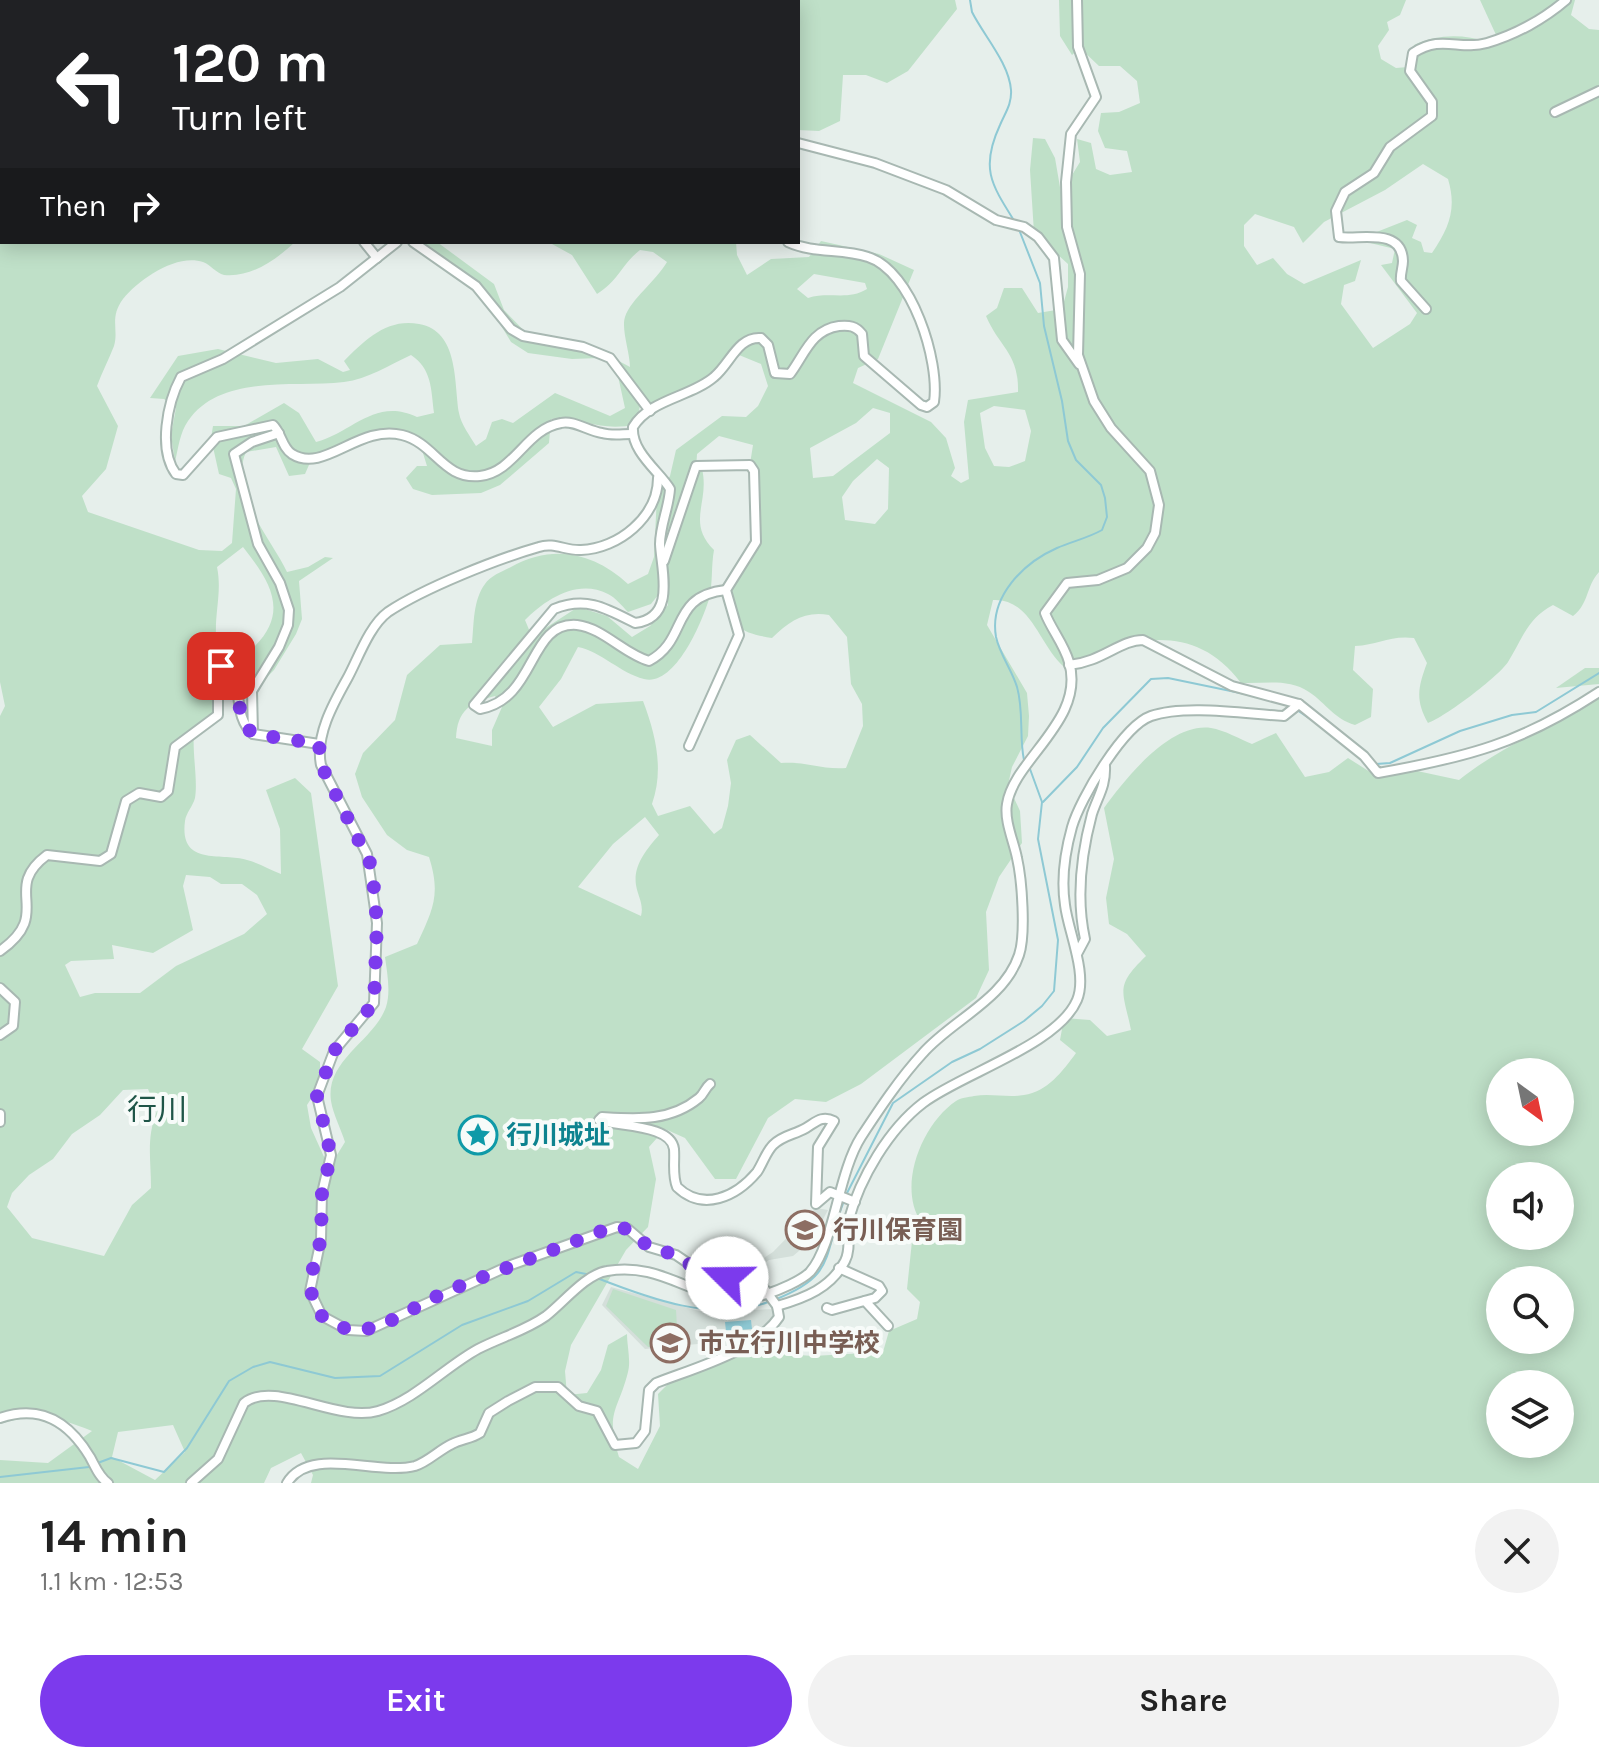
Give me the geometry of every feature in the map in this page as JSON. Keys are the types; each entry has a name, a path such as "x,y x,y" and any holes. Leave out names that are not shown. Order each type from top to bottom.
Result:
{"street":[{"path":"1077,0 1078,47 1096,97 1071,134 1066,182 1067,227 1080,274 1081,367"},
{"path":"1426,309 1401,281 1403,257 1393,242 1386,237 1339,237 1336,211 1345,192 1374,173 1390,147 1432,116 1432,102 1410,71 1413,53 1427,44 1440,42 1488,43 1541,20 1566,0"},
{"path":"1555,112 1599,91"},
{"path":"191,1483 218,1459 244,1403 250,1398 277,1396 331,1411 375,1412 429,1383 475,1350 525,1329 606,1270 644,1268 673,1278 700,1294 717,1297 766,1294 811,1271 821,1253 855,1146 924,1050 985,1000 1019,957 1018,863 1006,813 1014,785 1039,752 1063,711 1069,665 1045,613 1067,583 1098,580 1127,568 1147,548 1155,533 1159,505 1150,471 1111,428 1094,401 1081,367 1062,340 1054,258 1038,237 1024,227 996,220 946,190 875,163 800,144"},
{"path":"366,244 377,258"},
{"path":"394,244 340,287 223,359 181,377 169,404 168,463 176,474 183,475 221,435 273,425 290,453 314,459 369,434 402,435 425,446 448,470 459,475 479,476 507,463 525,443 552,425 564,422 606,435 632,434"},
{"path":"416,244 476,286 511,329 523,336 583,347 610,358 650,411"},
{"path":"726,590 706,592 694,599 665,650 649,661 633,656 589,629 577,625 559,629 547,637 535,652 524,682 512,694 496,706 480,709 474,705 554,609 586,601 635,623 652,615 663,596 666,576 660,543 670,489 658,478 632,434 634,424 650,411 708,382 739,347 753,337 761,338 768,345 775,373 790,374 813,338 830,328 844,326 859,329 864,356 913,401 927,407 934,402 936,388 930,353 910,300 894,273 867,256 810,250 794,244"},
{"path":"253,734 252,691 279,647 288,625 289,610 280,583 258,544 234,454 252,442 279,433"},
{"path":"664,561 696,466 750,465 754,471 756,542 726,590 739,635 689,746"},
{"path":"278,1483 289,1480 312,1464 382,1470 419,1465 454,1442 480,1433 489,1413 544,1386 558,1387 579,1406 597,1411 615,1445 636,1443 645,1431 649,1390 656,1383 740,1347 772,1326 779,1317 777,1306 755,1276 727,1278 704,1274 676,1255 649,1247 628,1229 612,1227 447,1291 377,1328 348,1330 322,1316 312,1301 311,1276 321,1239 322,1193 331,1155 317,1096 334,1051 374,1003 377,923 372,867 321,765 319,744 339,692 387,613 423,594 543,545 585,550 633,531 652,501 658,478"},
{"path":"1069,665 1090,663 1132,640 1143,640 1232,686 1299,704 1364,756 1378,773 1440,762 1494,746 1551,724 1599,692"},
{"path":"0,951 19,938 25,927 25,874 30,867 47,855 100,861 111,854 126,801 139,793 161,797 168,791 175,747 218,715 215,674 221,666 230,668 237,679 240,716 253,734 319,744"},
{"path":"777,1306 819,1291 839,1268 847,1256 848,1223 865,1177 891,1137 922,1103 1003,1060 1053,1027 1079,997 1077,954 1065,907 1063,870 1073,824 1105,765 1136,725 1149,717 1188,712 1291,714 1299,704"},
{"path":"1077,954 1085,939 1081,920 1080,867 1093,812 1106,782 1105,765"},
{"path":"0,988 15,1002 13,1026 0,1035"},
{"path":"710,1084 702,1097 670,1115 655,1119 599,1120 652,1129 666,1137 674,1145 677,1187 690,1199 709,1201 732,1195 757,1171 770,1148 784,1136 804,1130 819,1119 829,1118 834,1121 833,1128 818,1147 816,1204 827,1193 855,1202"},
{"path":"0,1114 0,1122"},
{"path":"827,1308 875,1298 882,1291 879,1286 839,1268"},
{"path":"865,1301 888,1326"},
{"path":"0,1418 30,1413 57,1419 71,1429 106,1482"}],"shaded area":[{"path":"816,1208 828,1210 812,1240 793,1256 769,1260 754,1270 758,1262 773,1252"},
{"path":"611,1287 703,1312 774,1309 777,1316 768,1327 740,1340 645,1349 602,1305"}],"green space":[{"path":"800,0 955,0 957,9 908,71 887,83 866,75 843,75 840,121 819,131 800,130"},
{"path":"1059,0 1406,0 1400,15 1387,22 1389,30 1378,46 1381,59 1396,68 1408,67 1414,45 1423,41 1451,36 1488,42 1497,37 1480,0 1575,0 1571,15 1589,29 1599,30 1599,572 1582,606 1573,616 1553,605 1544,610 1531,623 1502,669 1458,705 1428,723 1419,693 1427,663 1414,638 1355,646 1353,670 1373,689 1371,717 1355,725 1341,719 1315,697 1293,685 1241,683 1222,663 1202,649 1181,642 1135,642 1064,667 1026,615 1006,601 993,600 987,625 1027,693 1029,716 1028,736 1012,767 1008,785 1020,811 1022,843 999,877 986,912 989,970 976,998 861,1084 826,1102 795,1099 768,1118 736,1179 715,1179 685,1138 665,1129 649,1147 656,1179 648,1227 626,1250 571,1345 565,1371 567,1395 587,1393 601,1370 608,1345 627,1334 629,1368 614,1412 613,1430 619,1457 638,1469 660,1426 658,1394 679,1373 747,1351 813,1356 883,1352 889,1331 917,1319 920,1302 907,1289 912,1241 921,1222 914,1207 913,1174 917,1157 933,1125 944,1111 960,1099 980,1095 1024,1095 1047,1085 1076,1053 1060,1040 1064,1018 1090,1020 1107,1036 1131,1030 1124,997 1125,982 1146,956 1127,934 1109,924 1106,898 1114,859 1104,808 1136,768 1165,743 1195,729 1216,729 1252,744 1276,733 1305,777 1329,772 1348,758 1378,777 1408,769 1459,780 1493,756 1565,716 1599,693 1599,1483 311,1483 313,1475 301,1453 271,1468 264,1483 0,1483 0,1460 48,1463 92,1431 46,1418 24,1418 0,1424 0,716 5,706 0,682 0,244 293,244 272,261 244,274 224,275 206,263 193,260 170,264 130,291 115,318 114,346 97,386 118,426 106,469 82,496 88,512 199,550 222,551 232,543 236,489 231,478 219,474 211,438 213,426 244,426 284,403 299,413 316,442 376,413 402,412 417,417 434,413 427,373 411,355 370,375 344,382 260,386 219,396 202,406 188,421 181,435 175,462 171,435 176,408 164,399 150,398 178,356 218,349 276,363 318,359 343,372 350,370 344,361 377,332 397,324 419,324 441,336 448,347 455,373 460,417 476,446 486,439 492,422 502,419 513,423 555,393 610,416 625,408 616,367 599,358 572,359 528,353 511,342 478,288 421,244 440,244 494,284 504,310 535,342 602,352 630,367 625,317 667,262 653,252 640,250 597,294 572,255 552,244 736,244 737,255 747,275 771,259 809,257 821,241 879,254 914,270 878,359 858,368 853,383 931,422 946,438 955,468 951,476 961,483 969,479 964,422 968,400 1018,392 1012,359 986,316 997,308 1004,288 1022,288 1038,313 1062,309 1068,287 1068,264 1034,233 1030,170 1033,138 1045,139 1055,158 1061,193 1080,162 1077,139 1091,143 1096,169 1110,175 1132,172 1127,151 1105,148 1098,131 1101,113 1119,112 1140,103 1137,81 1120,66 1099,66 1080,48 1072,55 1060,36","holes":["1423,164 1448,179 1452,200 1450,218 1432,253 1424,252 1421,242 1412,238 1417,225 1407,220 1369,235 1366,242 1395,249 1392,263 1381,265 1417,313 1410,324 1373,348 1341,304 1344,285 1355,281 1361,260 1304,284 1287,274 1273,258 1257,265 1244,246 1244,225 1255,214 1294,227 1303,243 1324,222 1385,190","814,274 865,283 867,289 860,293 808,298 797,289","739,355 761,364 768,386 758,406 746,417 722,416 676,450 670,476 657,495 654,557 648,574 628,584 587,558 557,554 527,560 493,576 478,597 472,643 440,645 407,675 395,720 363,753 355,774 362,797 387,835 407,850 429,857 435,892 431,911 417,944 385,957 388,995 380,1019 335,1074 331,1101 345,1142 329,1168 311,1128 307,1105 320,1085 320,1062 302,1049 338,986 311,793 295,778 266,790 280,829 281,874 247,860 204,855 188,845 185,836 186,818 196,791 194,730 221,717 222,702 210,678 220,663 229,666 244,684 263,681 274,670 302,619 299,581 333,558 325,557 308,567 287,572 247,499 242,467 246,452 276,447 289,476 305,474 312,458 333,456 367,439 396,432 422,450 427,466 417,466 406,478 413,489 432,495 481,493 500,485 549,443 551,419 613,427 636,424 640,406 663,403 707,387","994,406 1025,410 1031,431 1025,461 1009,467 994,466 985,448 980,413","873,408 890,413 890,433 833,476 813,478 810,448 856,423","719,436 753,445 750,464 759,541 723,599 730,617 740,628 772,638 798,619 829,615 847,637 851,684 862,704 863,726 846,768 781,763 750,735 736,740 727,760 731,783 728,806 722,828 714,834 690,806 658,816 652,804 656,791 657,752 643,701 596,704 553,727 539,707 561,679 578,647 644,679 655,679 666,673 686,651 709,599 714,550 701,530 704,481 702,469 696,470 697,454","877,459 889,468 888,509 875,524 845,520 842,497 853,481","243,547 261,571 272,596 272,620 255,646 216,635 217,567","666,585 668,605 650,626 632,637 607,616 578,607 541,631 530,632 525,620 552,599 585,588 608,594 628,612 651,604","495,696 502,707 492,730 492,746 456,738 459,721 466,709","645,817 659,835 637,871 641,916 578,887 613,844","186,875 210,877 221,884 242,884 257,895 267,914 244,934 176,966 140,993 95,993 80,997 65,965 71,961 114,959 112,945 153,953 193,930 183,886","148,1089 157,1111 150,1140 151,1188 132,1205 104,1256 32,1238 7,1207 12,1193 29,1175 53,1159 72,1134 100,1115 123,1090","173,1425 185,1452 155,1480 112,1457 118,1432"]},
{"path":"1585,668 1599,668 1599,684 1556,688"},
{"path":"613,1289 676,1310 678,1344 648,1347 606,1306"}],"water":[{"path":"751,1320 752,1329 726,1331 725,1322"}],"waterway":[{"path":"970,0 972,12 1001,60 1009,80 1010,100 994,140 990,165 994,186 1015,222"},
{"path":"1018,227 1040,283 1044,326 1068,441 1076,460 1101,485 1107,517 1102,530 1044,554 1021,572 1003,595 998,608 996,637 1019,696 1024,760"},
{"path":"1376,764 1390,763 1460,731 1512,715 1536,712 1599,673"},
{"path":"1043,802 1077,767 1103,728 1151,679 1168,678 1250,695"},
{"path":"1297,710 1325,729"},
{"path":"846,1195 893,1103 952,1062 980,1049 1024,1021 1054,991 1058,940 1038,839 1042,802 1030,769"},
{"path":"774,1300 809,1282 818,1272 825,1262 844,1201"},
{"path":"95,1464 111,1458 164,1472 187,1448 229,1381 253,1367 270,1362 335,1378 380,1376 462,1325 528,1301 576,1272 591,1275"},
{"path":"597,1278 659,1300 704,1309 747,1308 768,1302"},
{"path":"0,1477 89,1467"}],"place":[{"name":"行川城址","path":"478,1135"},
{"name":"行川保育園","path":"805,1230"},
{"name":"市立行川中学校","path":"670,1343"}],"district":[{"name":"行川","path":"157,1110"}],"route":[{"path":"221,666 230,668 237,679 240,716 253,734 319,744 321,765 372,867 377,923 374,1003 334,1051 317,1096 319,1116 331,1155 322,1193 321,1239 310,1291 312,1301 322,1316 348,1330 377,1328 447,1291 511,1265 552,1253 612,1227 628,1229 649,1247 676,1255 704,1274 727,1278"}]}
